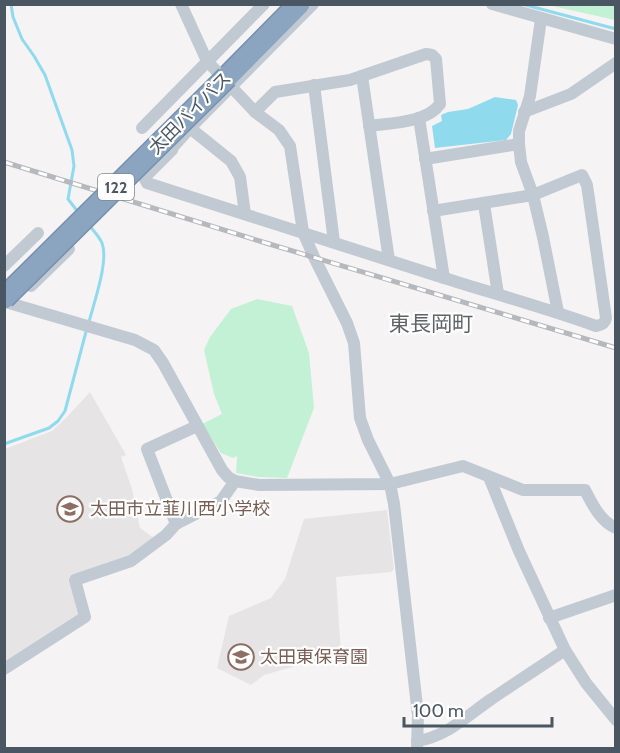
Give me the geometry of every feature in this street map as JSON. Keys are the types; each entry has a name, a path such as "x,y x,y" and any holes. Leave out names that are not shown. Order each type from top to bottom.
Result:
{"highway":[{"name":"太田バイパス","path":"6,304 221,73 281,4"},
{"name":"太田バイパス","path":"4,281 221,73 299,4"}],"street":[{"path":"181,4 221,73 255,112 279,130 290,146 303,232 347,323 354,343 360,418 368,440 390,484 417,703 417,745 457,726 565,650"},
{"path":"264,4 190,128 147,175 145,178 147,183 558,312 596,326 605,322 587,185 582,175 533,195 433,211"},
{"path":"142,128 314,4"},
{"path":"492,4 615,39"},
{"path":"541,19 530,96 519,131 519,144 521,162 533,195 558,312"},
{"path":"255,112 275,92 350,80 426,54 432,55 436,59 440,104 436,109 419,118 369,126"},
{"path":"524,112 571,94 615,63"},
{"path":"362,76 389,260"},
{"path":"314,85 334,242"},
{"path":"419,118 444,278"},
{"path":"190,128 231,161 240,177 245,214"},
{"path":"425,159 519,144"},
{"path":"484,204 498,294"},
{"path":"4,267 38,233"},
{"path":"6,304 69,249"},
{"path":"6,304 87,324 135,340 154,350 164,363 222,470 236,481 259,485 390,484 463,466 523,490 585,490 601,517 609,526 615,528"},
{"path":"176,524 147,449 197,426"},
{"path":"489,477 500,507 565,650 586,683 615,720"},
{"path":"4,669 85,616 75,580 131,561 176,524 221,501 236,481"},
{"path":"549,618 615,595"}],"shaded area":[{"name":"太田市立韮川西小学校","path":"90,392 126,455 121,457 132,489 140,528 154,538 129,557 69,577 78,615 5,664 5,449 52,431"},
{"path":"387,510 394,569 391,572 336,577 341,656 264,675 251,685 217,668 229,616 271,598 285,579 304,519"}],"green space":[{"path":"548,5 615,5 615,20"},
{"path":"257,299 292,306 309,353 314,408 287,478 236,473 237,456 233,458 221,453 202,424 222,414 214,394 204,350 210,337 231,309"}],"water":[{"path":"495,97 516,100 518,105 511,134 506,140 435,148 432,126 442,121 441,115 468,109"}],"waterway":[{"path":"11,4 13,17 22,39 45,75 72,150 74,166 68,199 78,212"},
{"path":"522,4 616,29"},
{"path":"88,224 101,240 104,251 100,282 89,322"},
{"path":"4,444 49,428 58,421 65,411 87,328"}],"railway":[{"path":"4,162 616,348"}],"place":[{"name":"太田市立韮川西小学校","path":"70,509"},
{"name":"太田東保育園","path":"241,657"}],"district":[{"name":"東長岡町","path":"431,324"}]}
